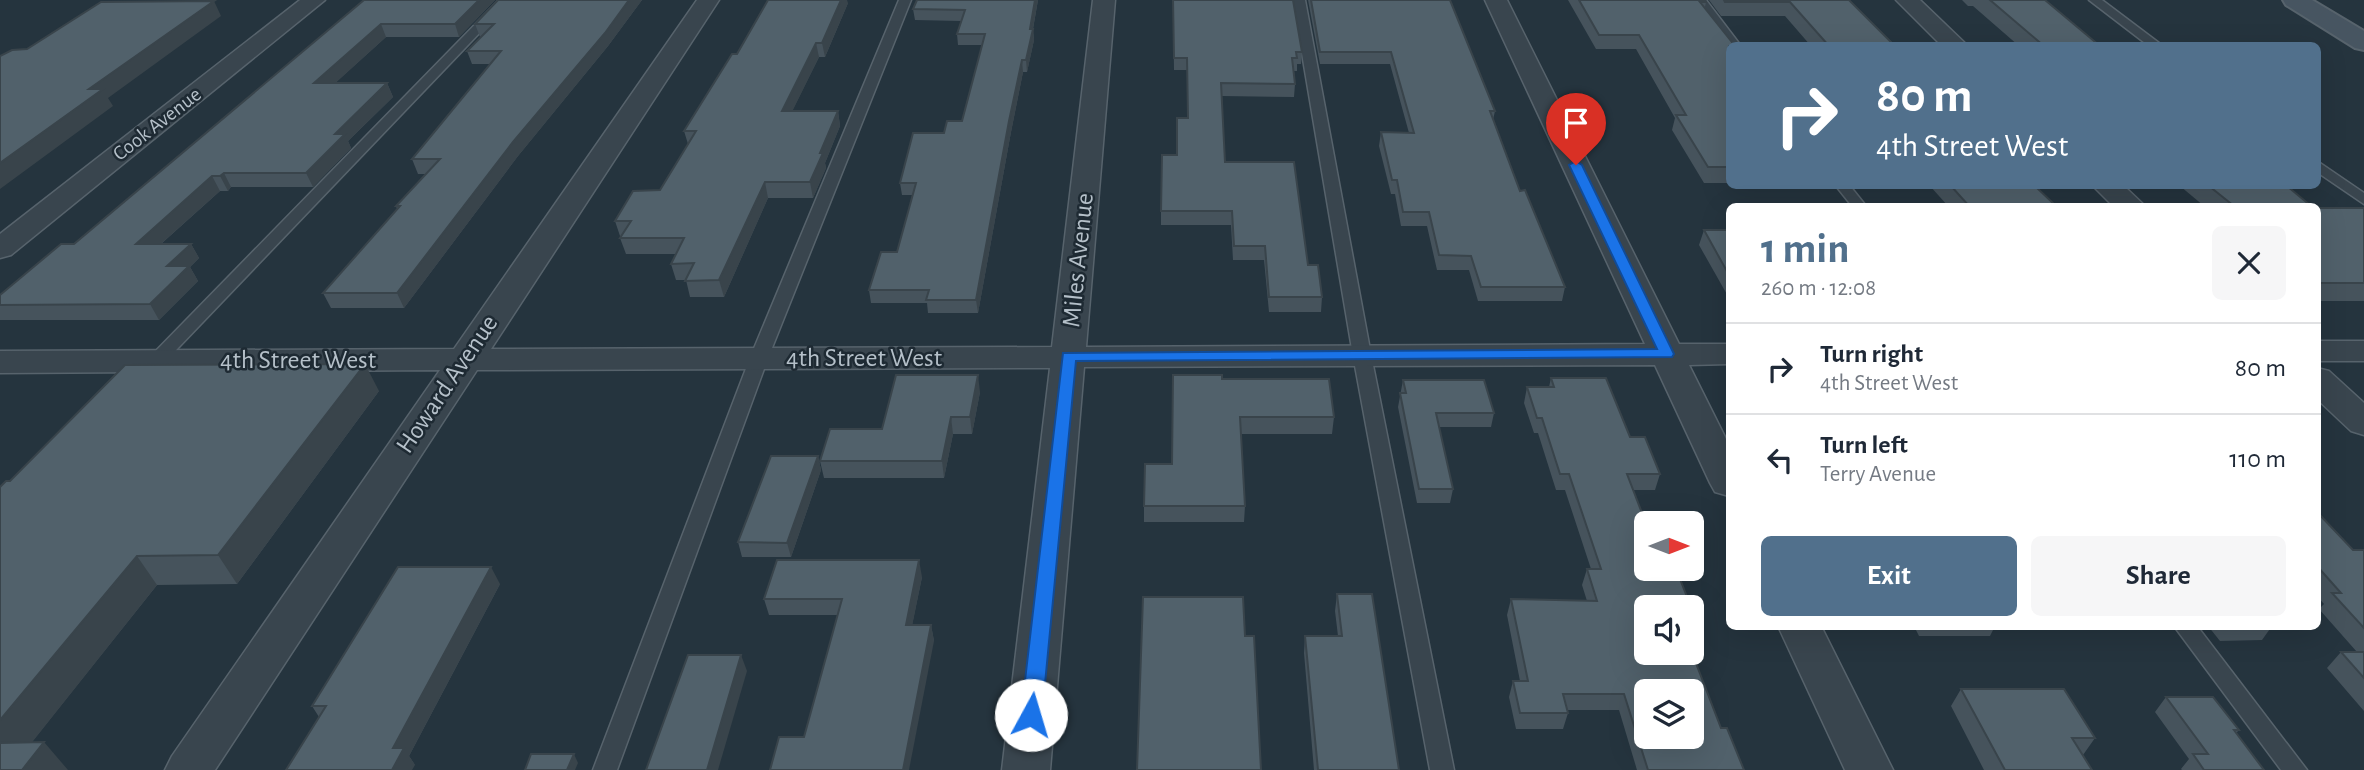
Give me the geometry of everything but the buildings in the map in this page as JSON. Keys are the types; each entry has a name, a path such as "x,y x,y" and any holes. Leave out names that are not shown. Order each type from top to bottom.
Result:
{"main road":[{"path":"2295,0 2364,42"}],"street":[{"name":"Cook Avenue","path":"0,249 314,0"},
{"name":"Howard Avenue","path":"189,770 708,0"},
{"name":"Miles Avenue","path":"1026,770 1104,0"},
{"path":"1496,0 1726,476"},
{"path":"1907,0 1952,42"},
{"path":"2111,189 2127,203"},
{"path":"2321,351 2364,351"},
{"name":"4th Street West","path":"0,362 147,371 464,359 1726,354"},
{"path":"2321,383 2364,423"},
{"path":"1801,630 1869,770"}],"lane":[{"path":"147,371 505,0"},
{"path":"605,770 759,358 905,0"},
{"path":"1299,0 1362,355 1442,770"},
{"path":"1700,0 1732,42"},
{"path":"2095,0 2152,42"},
{"path":"2321,168 2364,200"},
{"path":"1845,189 1857,203"},
{"path":"2187,630 2294,770"}],"route":[{"path":"1031,715 1069,357 1667,354 1576,165"}]}
